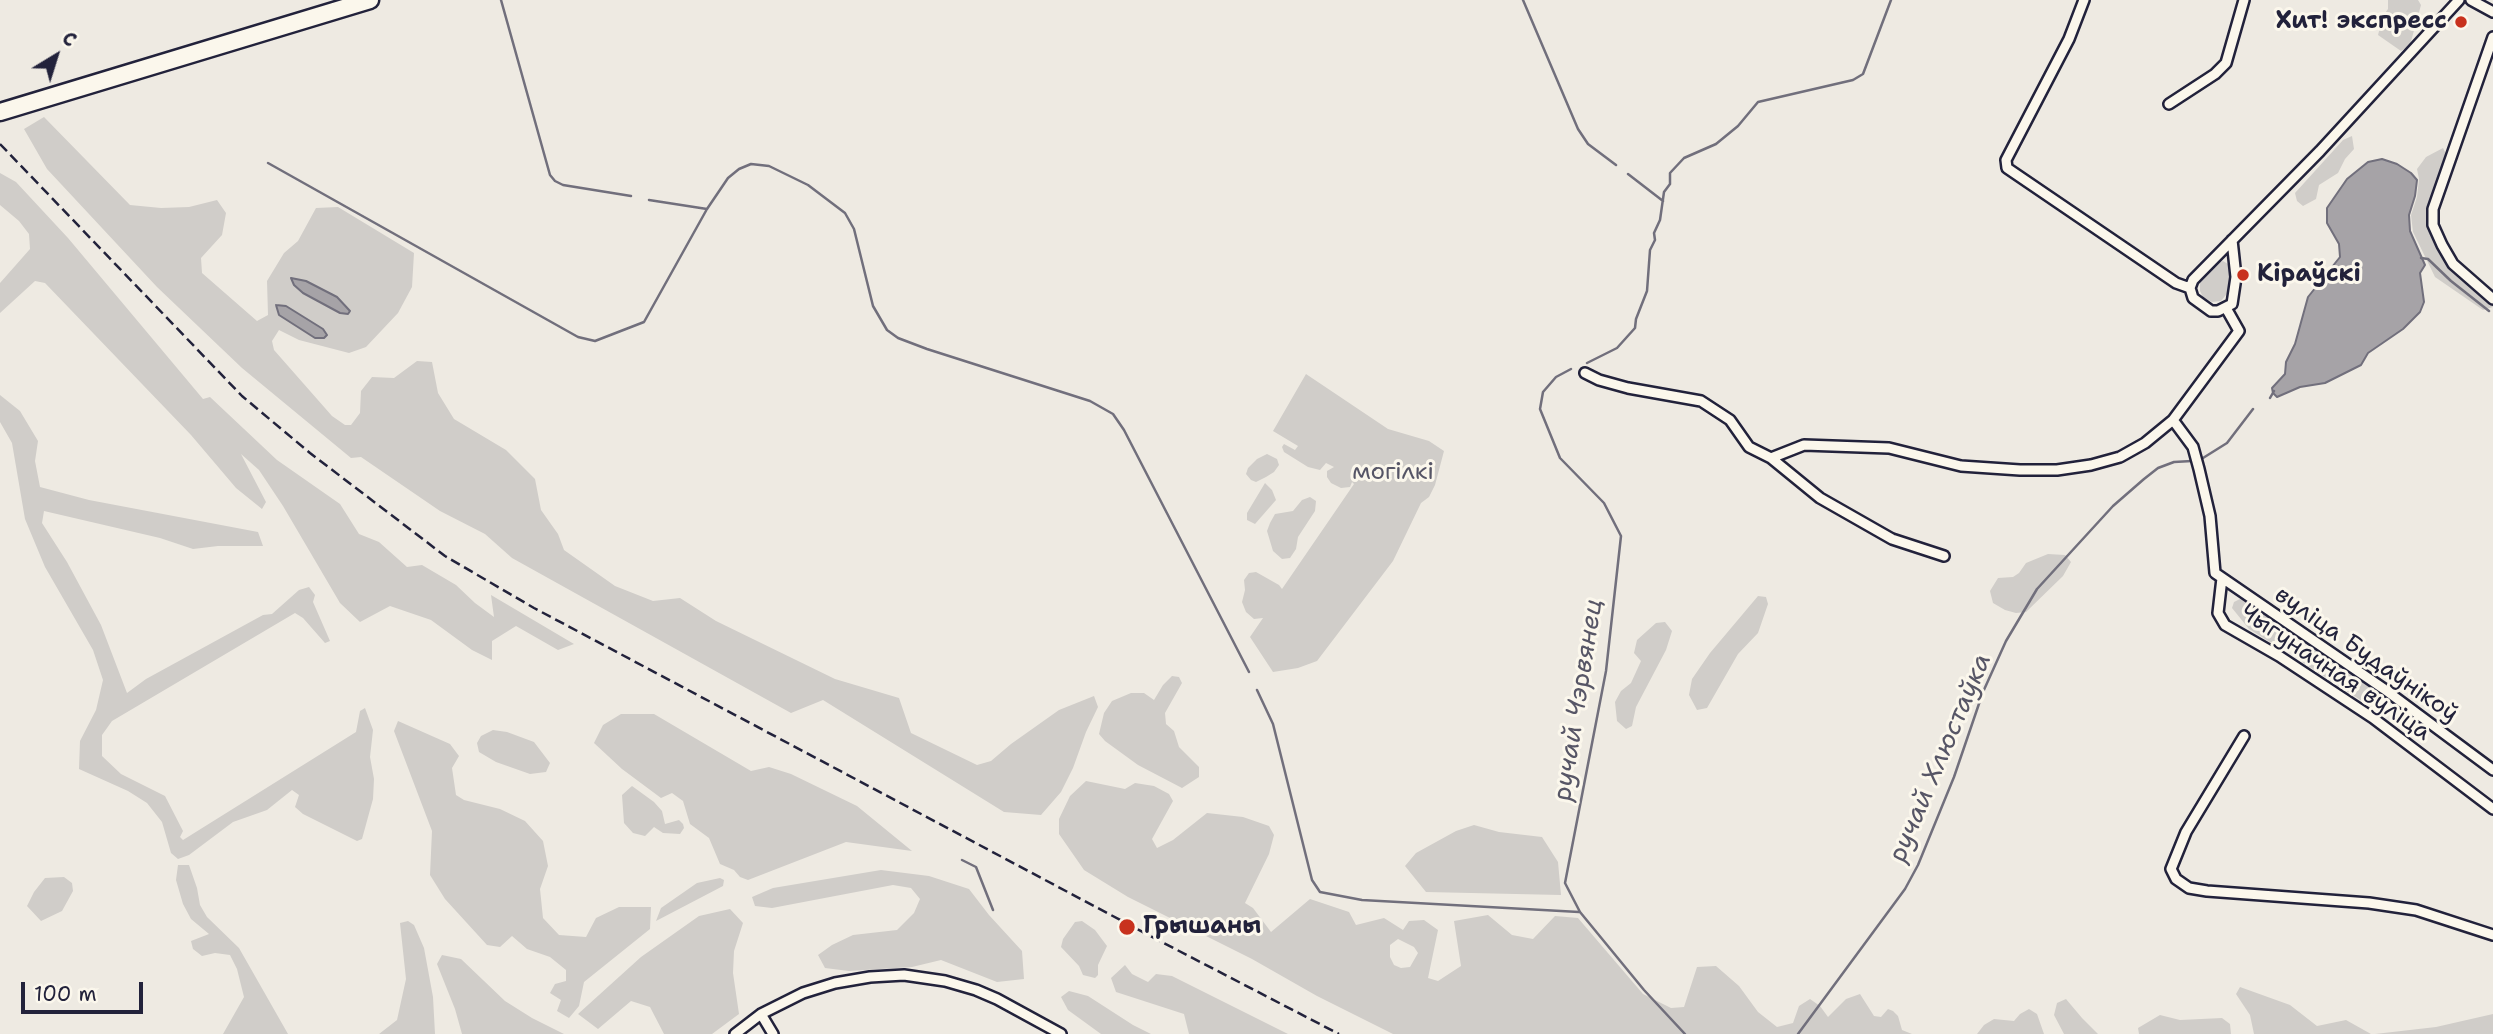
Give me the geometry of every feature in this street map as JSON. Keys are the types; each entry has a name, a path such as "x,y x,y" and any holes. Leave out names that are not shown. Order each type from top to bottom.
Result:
{"highway":[{"path":"0,112 370,0"}],"street":[{"path":"2084,0 2069,39 2006,160 2007,168 2176,283 2190,288"},
{"path":"2169,104 2226,63 2244,0"},
{"path":"2232,240 2236,277 2232,304 2211,311 2193,299 2190,288 2193,279 2320,151 2459,0"},
{"path":"2471,0 2493,12"},
{"path":"2493,37 2433,209 2433,225 2454,264 2493,299"},
{"path":"1771,458 1804,445 1889,448 1961,466 2020,470 2057,470 2120,457 2145,443 2173,420 2239,331 2226,308"},
{"path":"1585,373 1628,388 1701,401 1730,420 1749,447 1771,458 1820,498 1892,539 1944,556"},
{"name":"Чыгуначная вуліца","path":"2173,420 2193,447 2199,469 2219,575 2218,613 2225,625 2279,656 2373,718 2493,809"},
{"name":"вуліца Будаўнікоў","path":"2219,575 2493,769"},
{"path":"2244,736 2186,832 2171,869 2176,879 2189,888 2207,891 2369,903 2416,910 2493,935"},
{"path":"735,1034 761,1014 803,993 835,983 904,975 945,981 976,990 1061,1034"},
{"path":"761,1014 773,1034"}],"green space":[{"path":"2388,0 2418,0 2421,5 2410,45 2401,51 2378,35 2383,16 2388,9"},
{"path":"44,117 130,205 189,207 217,200 226,213 222,235 201,258 202,273 257,321 268,315 267,281 284,253 298,241 316,208 338,207 414,253 412,287 398,313 366,347 349,353 299,340 279,330 272,341 274,350 332,416 345,425 351,425 360,413 361,391 372,377 394,378 417,361 432,362 438,393 454,419 506,450 535,479 541,510 558,534 564,550 615,586 653,601 680,598 716,621 835,679 899,698 911,733 977,765 991,761 1059,710 1094,696 1098,707 1061,792 1041,815 1004,812 823,700 791,713 512,558 485,534 440,511 361,457 351,458 242,368 157,287 47,169 24,129"},
{"path":"2352,136 2354,149 2338,173 2319,185 2316,199 2303,206 2297,201 2295,193 2343,140"},
{"path":"2443,148 2447,156 2430,208 2440,246 2492,301 2493,307 2483,310 2435,277 2413,232 2411,215 2417,197 2417,169 2426,157"},
{"path":"0,173 16,182 68,238 203,399 210,397 277,460 340,504 359,534 379,542 407,567 422,565 456,585 494,617 491,595 574,644 558,650 516,626 492,641 492,660 472,650 431,620 390,606 360,622 340,603 259,470 241,454 266,502 262,509 236,488 191,435 45,283 35,281 0,313 0,283 30,249 29,234 19,221 0,205"},
{"path":"2223,261 2228,264 2231,272 2230,290 2221,301 2212,302 2203,297 2200,282 2214,264"},
{"name":"могілкі","path":"1306,374 1388,429 1429,441 1444,451 1435,485 1429,497 1421,503 1393,561 1317,661 1298,668 1273,672 1250,637 1263,618 1254,619 1246,612 1242,602 1244,580 1249,573 1256,572 1282,589 1354,484 1352,482 1350,487 1341,488 1331,483 1327,471 1334,467 1326,463 1320,470 1308,467 1284,452 1282,447 1284,444 1295,450 1298,446 1273,431"},
{"path":"0,395 20,411 38,441 35,461 40,487 89,500 258,532 263,546 193,549 160,538 44,511 42,523 67,562 101,625 127,693 146,679 263,615 272,614 299,590 309,587 315,595 313,602 330,641 325,643 303,618 295,613 112,721 102,735 102,756 121,774 165,796 183,831 180,837 183,840 356,732 360,711 365,708 373,730 370,757 374,779 373,799 362,839 357,841 303,814 295,807 299,795 292,790 267,810 233,822 189,855 178,859 171,853 162,822 147,803 128,791 79,769 80,741 96,710 103,680 93,650 45,567 25,519 12,443 0,422"},
{"path":"1267,454 1277,459 1279,465 1266,477 1256,482 1251,480 1246,474 1248,468"},
{"path":"1265,483 1276,500 1255,524 1247,520 1247,513"},
{"path":"1310,497 1316,501 1315,511 1298,537 1296,549 1290,558 1282,559 1273,551 1267,531 1270,523 1275,514 1293,511 1302,500"},
{"path":"2048,554 2065,555 2071,562 2063,576 2026,612 2005,610 1993,603 1990,591 1998,578 2013,577 2026,563"},
{"path":"1758,596 1766,597 1768,604 1758,633 1738,654 1707,708 1697,710 1689,695 1692,679"},
{"path":"2240,599 2255,604 2282,621 2279,641 2273,644 2249,629 2232,608 2234,602"},
{"path":"1665,622 1672,631 1666,650 1636,707 1632,726 1626,729 1617,721 1615,702 1621,691 1631,683 1641,661 1634,653 1637,640 1656,623"},
{"path":"2316,649 2374,690 2372,701 2365,703 2302,662 2301,650"},
{"path":"1172,676 1179,677 1182,683 1165,713 1166,724 1174,731 1179,747 1199,767 1199,777 1182,788 1138,765 1099,734 1104,713 1112,701 1131,693 1144,693 1154,700"},
{"path":"621,714 654,714 751,771 769,767 791,774 857,806 912,851 846,842 748,880 740,877 734,870 720,864 709,838 690,824 683,801 672,793 661,798 622,769 594,743 603,725"},
{"path":"398,721 450,744 459,756 452,768 456,795 464,800 500,809 525,821 543,841 548,866 540,889 543,918 559,935 586,937 596,918 619,907 651,907 650,929 584,982 579,1006 569,1018 557,1011 561,1000 550,993 555,984 566,981 566,970 550,957 527,949 512,936 500,947 487,945 445,899 430,875 432,831 394,731"},
{"path":"493,730 534,742 550,763 546,772 530,774 496,762 479,752 477,743 481,736"},
{"path":"1086,781 1125,789 1135,783 1154,786 1169,794 1173,801 1152,839 1157,848 1173,840 1207,813 1243,817 1269,826 1274,835 1269,854 1245,903 1253,908 1271,932 1310,899 1349,912 1356,925 1384,918 1403,930 1409,921 1424,920 1438,930 1428,978 1438,981 1461,966 1454,921 1488,915 1512,935 1533,939 1555,916 1578,918 1643,994 1671,1008 1684,1007 1697,967 1716,966 1739,986 1758,1012 1777,1027 1793,1023 1799,1006 1810,999 1820,1006 1828,1017 1846,999 1860,994 1874,1016 1881,1017 1888,1009 1893,1011 1898,1016 1902,1030 1912,1034 1393,1034 1128,897 1084,870 1059,834 1059,819 1070,796","holes":["1398,939 1414,947 1418,953 1410,967 1401,968 1394,965 1390,957 1390,945"]},
{"path":"632,786 662,811 665,824 679,820 683,824 684,828 680,834 663,833 654,827 645,836 633,833 624,823 622,795"},
{"path":"1474,825 1499,832 1542,837 1558,862 1561,895 1426,892 1405,866 1416,853 1456,831"},
{"path":"178,865 189,865 200,905 207,917 239,948 288,1034 223,1034 244,997 237,969 230,955 215,953 202,956 193,949 191,941 209,934 191,919 183,904 176,880"},
{"path":"881,870 929,876 969,889 1022,951 1024,979 997,982 941,960 912,967 849,971 825,968 818,955 832,945 853,935 897,930 914,913 920,899 911,888 893,885 772,908 755,906 752,897 773,888"},
{"path":"64,877 72,883 73,891 62,911 41,921 27,906 34,892 45,878"},
{"path":"720,878 724,880 723,886 656,921 661,908 697,883"},
{"path":"730,909 743,923 734,951 733,973 739,1014 712,1034 664,1034 650,1007 631,1001 598,1029 578,1014 641,957 699,916"},
{"path":"408,921 414,925 424,948 433,997 435,1034 379,1034 397,1020 406,979 400,923"},
{"path":"1082,921 1095,930 1107,946 1095,978 1083,975 1079,966 1061,947 1063,939 1075,922"},
{"path":"442,955 461,959 505,1001 564,1034 462,1034 437,964"},
{"path":"1125,965 1132,974 1148,982 1156,974 1172,976 1288,1034 1189,1034 1184,1014 1116,992 1111,978"},
{"path":"2240,987 2290,1005 2317,1026 2346,1020 2371,1034 2254,1034 2250,1015 2236,994"},
{"path":"1069,991 1088,996 1151,1034 1101,1034 1068,1010 1061,997"},
{"path":"2066,999 2098,1034 2064,1034 2054,1015 2057,1003"},
{"path":"2029,1009 2037,1014 2044,1034 1977,1034 1984,1025 1994,1019 2014,1021"},
{"path":"2493,1014 2493,1034 2375,1034 2436,1027"},
{"path":"2160,1015 2180,1020 2222,1018 2230,1024 2231,1034 2139,1034 2138,1028"}],"shaded area":[{"path":"2382,159 2397,164 2417,180 2409,215 2410,231 2425,265 2420,273 2424,302 2420,312 2403,329 2368,353 2361,365 2325,383 2300,387 2277,397 2272,388 2285,374 2286,362 2295,344 2308,297 2340,257 2339,244 2327,223 2327,208 2347,179 2368,162"},
{"path":"291,278 306,281 337,297 350,311 348,314 340,313 303,293"},
{"path":"276,305 286,306 323,329 327,335 324,338 315,338 279,315"}],"waterway":[{"path":"501,0 550,175 563,185 631,196"},
{"path":"1523,0 1578,129 1588,144 1616,165"},
{"name":"ручай Чэрвянец","path":"1587,363 1617,348 1635,328 1647,291 1650,250 1660,220 1664,192 1670,184 1670,173 1684,158 1716,144 1738,126 1758,102 1853,80 1863,74 1891,0"},
{"path":"268,163 578,337 595,341 644,322 707,209 728,178 739,169 751,164 769,166 808,185 845,213 854,229 873,306 887,330 898,338 927,349 1090,401 1113,414 1124,430 1249,672"},
{"path":"1628,174 1663,201"},
{"path":"649,200 707,209"},
{"name":"ручай Хлюстаўка","path":"2421,258 2428,259 2489,311"},
{"name":"ручай Чэрвянец","path":"1571,369 1556,377 1543,392 1540,409 1560,458 1604,503 1621,536 1606,671 1565,883 1580,912 1644,990 1685,1034"},
{"name":"ручай Хлюстаўка","path":"2270,398 2274,391"},
{"name":"ручай Хлюстаўка","path":"2203,458 2227,443 2253,409"},
{"name":"ручай Хлюстаўка","path":"1798,1034 1905,889 1918,865 1954,777 1983,692 2006,641 2037,589 2113,506 2144,479 2158,468 2174,462 2192,461"},
{"path":"1257,690 1273,724 1312,880 1320,892 1362,900 1579,912"},
{"path":"962,860 976,867 993,910"}],"railway":[{"path":"0,144 242,396 310,453 445,556 534,608 1339,1034"}],"place":[{"name":"Хит! экспресс","path":"2461,22"},
{"name":"Кіраўскі","path":"2243,275"},
{"name":"Грышаны","path":"1127,927"}]}
